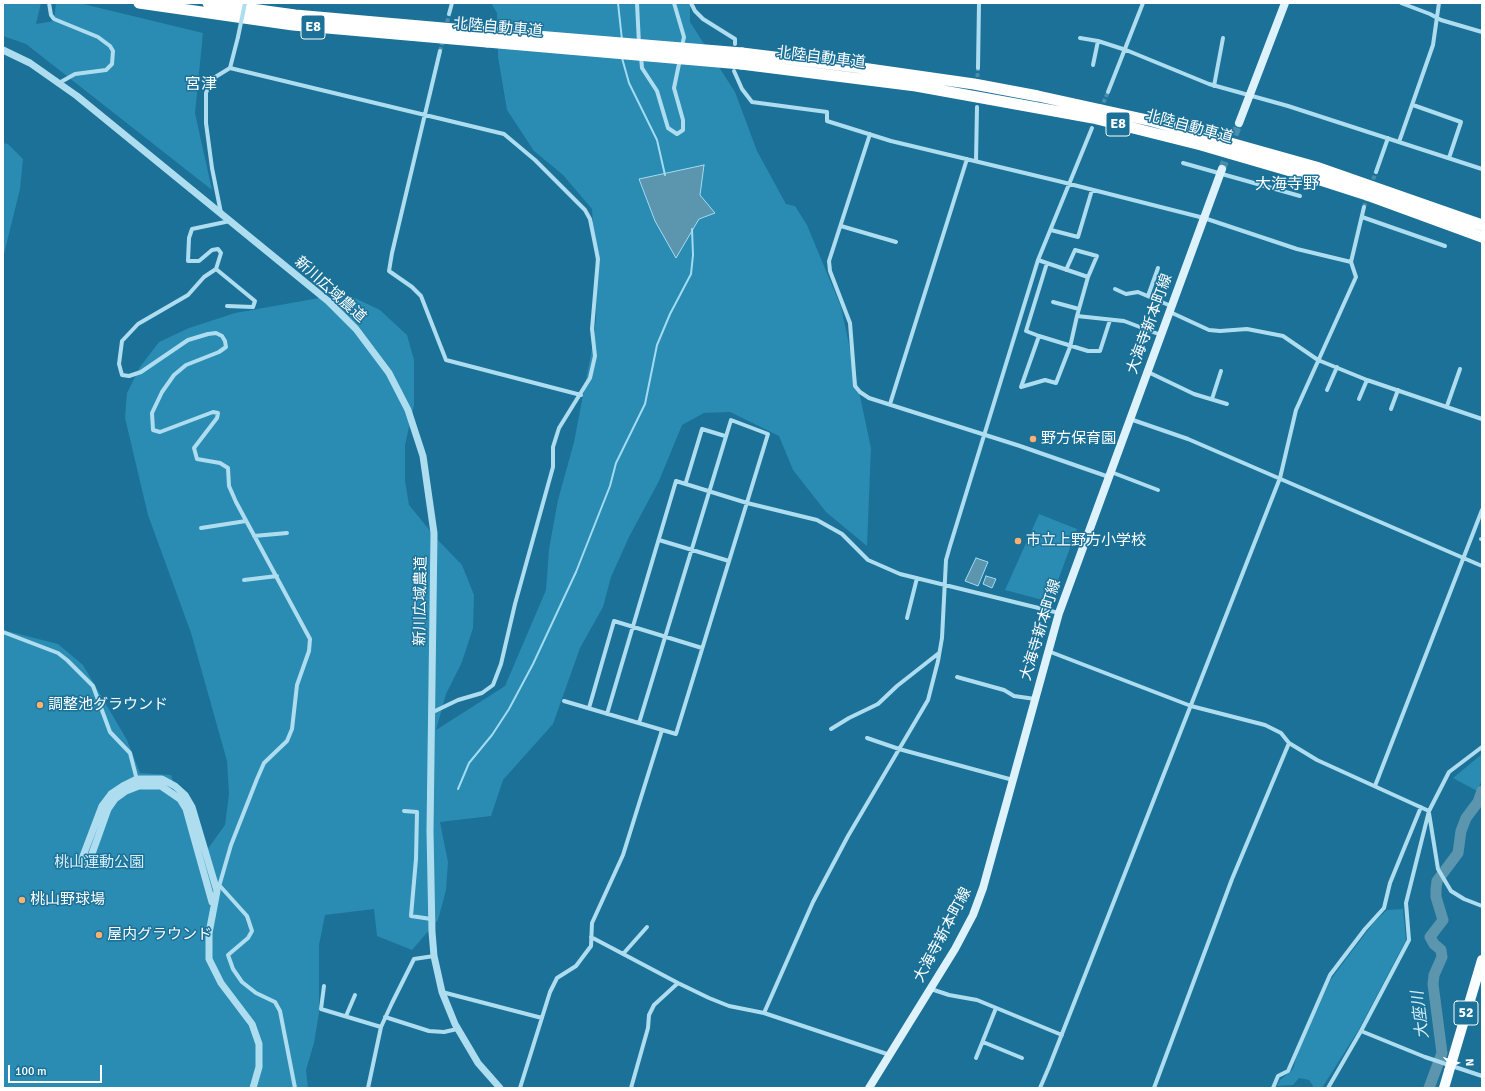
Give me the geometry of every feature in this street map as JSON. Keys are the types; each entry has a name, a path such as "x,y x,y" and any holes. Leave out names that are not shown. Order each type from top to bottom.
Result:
{"highway":[{"name":"北陸自動車道","path":"139,3 293,25 488,37 739,63 916,86 1100,120 1201,145 1370,196 1482,237"},
{"name":"北陸自動車道","path":"208,3 295,14 414,25 488,37"},
{"path":"250,3 414,25"},
{"name":"北陸自動車道","path":"739,63 855,67 974,84 1038,96 1152,121 1316,167 1482,225"}],"main road":[{"path":"1239,123 1285,3"},
{"name":"大海寺新本町線","path":"869,1088 931,988 973,915 983,888 1059,613 1221,171"},
{"name":"52","path":"1444,1088 1482,960"}],"street":[{"path":"49,3 51,15 54,19 98,38 110,46 113,52 112,64 106,70 75,74 59,83"},
{"path":"221,213 212,168 206,123 206,93 212,79 230,68 245,3"},
{"path":"449,14 452,3"},
{"path":"637,3 638,32 642,68 656,91 668,128 678,134 683,130 683,120 674,88 684,37 674,3"},
{"path":"691,3 695,11 703,19 735,39 735,44"},
{"path":"978,68 979,3"},
{"path":"1108,92 1126,50 1143,3"},
{"path":"1401,3 1440,20 1482,32"},
{"path":"1399,142 1433,45 1439,3"},
{"path":"1080,38 1098,41 1126,50 1214,86 1250,95 1482,169"},
{"path":"1214,86 1223,38"},
{"path":"1093,65 1098,41"},
{"name":"新川広域農道","path":"3,50 30,63 59,83 193,190 328,301 356,329 388,373 408,410 424,456 434,533 433,712 430,831 434,956 442,992 457,1029 478,1063 499,1088"},
{"path":"440,51 389,271 422,296 446,360 580,395"},
{"path":"739,63 742,89 752,102 827,112 827,121 870,134 1204,218 1297,249 1352,262"},
{"path":"230,68 504,134 535,160 585,210 590,220 598,259 592,329 595,356 590,378 558,428 552,447 553,467 515,604 501,664 493,685 482,693 458,700 433,712"},
{"path":"1413,104 1461,122 1449,158"},
{"path":"976,161 977,107"},
{"path":"764,1013 813,902 848,836 928,700 939,652 945,604 946,560 950,546 1038,260 1070,185 1092,128"},
{"path":"870,134 829,261 830,271 850,323 855,386 860,392 869,398 1158,490"},
{"path":"1376,172 1388,138"},
{"path":"890,404 967,159"},
{"path":"1183,163 1221,171 1300,196"},
{"path":"1051,230 1078,237 1092,190"},
{"path":"1041,1088 1280,478 1296,410 1356,277 1352,262 1364,207"},
{"path":"1362,217 1445,246"},
{"path":"231,221 192,229 189,238 188,261 198,261 212,250 218,249 221,253 216,269 204,277 188,295 138,324 122,341 119,364 122,375 129,376 141,372 188,340 216,333 222,336 226,347 219,352 186,365 174,375 156,403 152,413 153,430 160,432 213,412 218,413 217,418 194,448 197,459 220,463 228,468 230,486 246,521 310,639 309,651 297,685 292,729 287,741 264,764 257,780 231,845 213,907 209,933 209,959 221,983 252,1024 259,1044 259,1067 253,1088"},
{"path":"841,226 896,242"},
{"path":"1039,336 1021,387 1045,380 1056,383 1070,347 1088,277 1097,256 1075,250 1066,270"},
{"path":"1038,260 1088,277"},
{"path":"1047,263 1026,331 1070,347 1088,351 1100,351 1110,320"},
{"path":"1148,296 1158,268"},
{"path":"216,269 255,301 253,307 228,306"},
{"path":"1115,288 1126,294 1138,292 1148,296 1209,330 1220,331 1247,329 1283,336 1318,360 1367,380 1482,419"},
{"path":"1053,302 1079,309"},
{"path":"1077,316 1124,321 1161,335"},
{"path":"1327,390 1337,367"},
{"path":"1447,406 1460,369"},
{"path":"1212,399 1221,371"},
{"path":"1147,372 1194,394 1227,404"},
{"path":"1359,399 1367,380"},
{"path":"1391,409 1398,390"},
{"path":"1130,419 1188,439 1482,566"},
{"path":"564,701 676,734 768,434 731,420 639,723"},
{"path":"686,482 702,429 725,436"},
{"path":"608,714 676,481 686,482 747,503 817,520 842,534 868,560 883,568 917,578 1059,613"},
{"path":"1375,786 1482,510"},
{"path":"201,528 246,521"},
{"path":"254,536 287,533"},
{"path":"659,540 729,561"},
{"path":"244,580 277,576"},
{"path":"907,618 917,578"},
{"path":"589,708 614,621 702,648"},
{"path":"3,632 58,653 93,686 110,732 130,753 138,783"},
{"path":"1048,651 1191,706 1265,725 1281,733 1289,743 1317,760 1429,811"},
{"path":"831,729 849,718 878,704 897,686 939,652"},
{"path":"957,677 1004,690 1014,696 1034,699"},
{"path":"520,1088 550,992 557,978 576,966 591,946 592,923 623,855 662,730"},
{"path":"867,738 899,749 1013,780"},
{"path":"1154,1088 1232,879 1289,743"},
{"path":"1328,1088 1362,1031 1409,940 1406,903 1429,811 1450,772 1482,747"},
{"path":"84,865 108,809 115,799 138,783 161,786 180,799 186,809 213,907"},
{"path":"1273,1088 1278,1076 1288,1071 1330,974 1365,929 1384,908 1390,883 1421,807"},
{"path":"404,810 417,812 416,859 411,916 432,919"},
{"path":"1429,811 1438,869 1440,873 1451,891 1464,899 1482,906"},
{"path":"220,886 247,916 252,931 248,938 228,955 233,968 242,982 256,992 275,1002 280,1011 295,1088"},
{"path":"623,954 647,927"},
{"path":"591,937 678,983 729,1006 764,1013 890,1055"},
{"path":"368,1088 381,1027 414,959 434,956"},
{"path":"631,1088 648,1028 649,1015 654,1005 678,983"},
{"path":"324,986 321,1009 381,1027"},
{"path":"931,988 949,995 977,1000 1062,1035"},
{"path":"442,992 542,1018"},
{"path":"346,1016 355,995"},
{"path":"976,1058 996,1008"},
{"path":"385,1017 430,1031 444,1032 457,1029"},
{"path":"1362,1031 1425,1057 1482,1076"},
{"path":"983,1042 1022,1058"}],"green space":[{"path":"3,3 41,3 36,24 54,21 56,3 79,3 203,33 195,113 212,190 26,44 3,36"},
{"name":"桃山運動公園","path":"491,3 690,3 690,22 735,92 757,151 786,204 795,206 807,225 841,307 871,448 867,546 826,512 793,470 779,436 730,412 704,413 682,425 659,481 629,537 611,577 603,607 580,648 553,724 503,780 491,816 440,822 448,862 446,890 438,920 412,950 377,936 374,909 325,915 319,945 319,1013 314,1043 306,1070 308,1088 3,1088 3,630 58,644 83,665 127,740 140,773 171,775 199,861 225,825 229,794 227,761 191,633 148,515 125,418 127,393 140,367 159,342 189,328 235,313 319,298 355,298 380,310 407,335 414,360 414,405 405,445 405,480 409,505 436,538 462,565 474,595 473,628 462,662 446,694 436,730 505,686 546,590 549,549 558,500 574,442 591,354 596,319 597,283 592,209 563,175 534,151 507,110 498,57 497,13"},
{"path":"3,143 8,144 23,159 20,189 3,258"},
{"path":"1039,514 1077,529 1050,602 1005,590"},
{"path":"1482,754 1482,780 1477,791 1453,778"},
{"path":"1403,909 1406,940 1358,1031 1322,1088 1312,1088 1313,1086 1309,1080 1299,1078 1293,1085 1277,1086 1280,1080 1293,1069 1298,1051 1331,979 1374,922 1387,910"}],"shaded area":[{"path":"704,165 700,195 715,213 699,219 676,258 655,221 639,179"},
{"path":"976,558 988,562 978,586 965,581"},
{"path":"986,576 996,579 992,588 983,584"}],"waterway":[{"path":"618,3 622,40"},
{"path":"622,58 629,83 657,140 665,175"},
{"path":"458,789 469,763 492,735 509,709 533,664 576,572 610,486 616,463 645,404 657,345 670,314 691,274 693,255 692,229"},
{"name":"大座川","path":"1429,1088 1442,1053 1433,984 1434,975 1442,957 1441,950 1434,944 1430,937 1443,920 1436,897 1437,881 1458,853 1461,831 1466,818 1478,802 1482,791"}],"tunnel":[{"path":"446,28 449,14"},
{"path":"440,51 444,38"},
{"path":"977,83 978,68"},
{"path":"1101,108 1108,92"},
{"path":"1222,169 1239,123"},
{"path":"1371,185 1376,172"},
{"path":"1364,207 1368,196"}],"place":[{"name":"野方保育園","path":"1033,439"},
{"name":"市立上野方小学校","path":"1018,541"},
{"name":"調整池グラウンド","path":"40,705"},
{"name":"桃山野球場","path":"22,900"},
{"name":"屋内グラウンド","path":"99,935"}],"district":[{"name":"宮津","path":"201,85"},
{"name":"大海寺野","path":"1287,185"}]}
